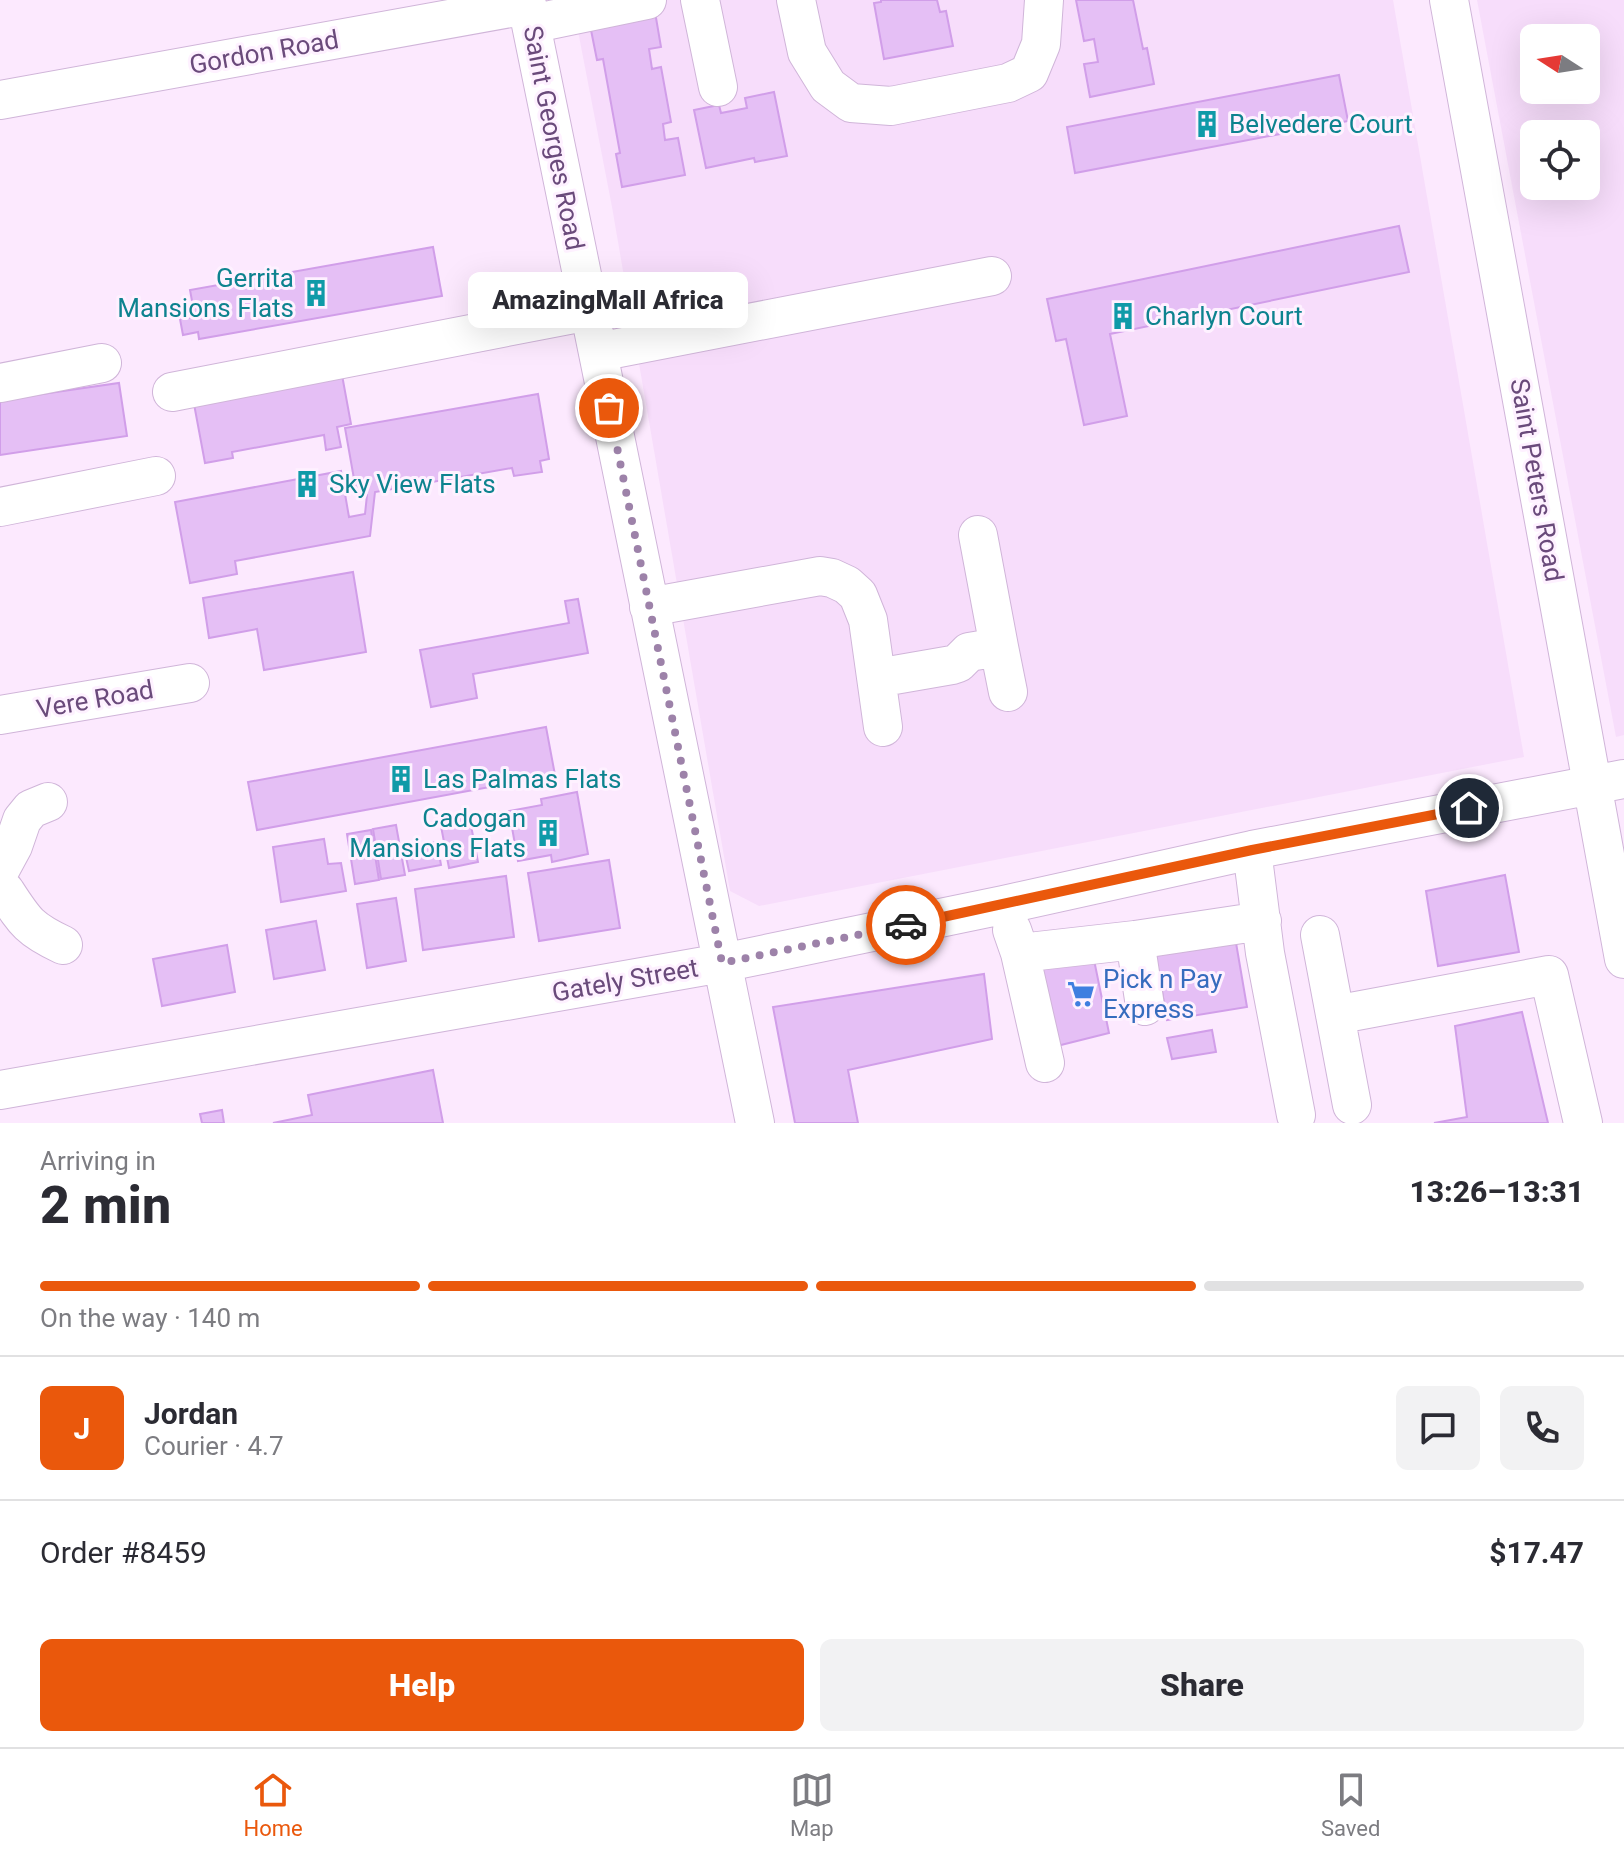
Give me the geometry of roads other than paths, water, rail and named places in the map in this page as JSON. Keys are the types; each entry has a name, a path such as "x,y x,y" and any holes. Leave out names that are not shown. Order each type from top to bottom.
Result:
{"street":[{"name":"Gordon Road","path":"0,100 528,10 647,0"},
{"path":"700,0 718,87"},
{"path":"796,0 807,52 828,86 851,103 891,106 1008,83 1029,73 1041,44 1044,0"},
{"name":"Saint Peters Road","path":"1449,0 1608,782 1624,959"},
{"name":"Saint Georges Road","path":"528,10 755,1123"},
{"path":"598,352 992,276"},
{"path":"172,392 589,311"},
{"path":"0,383 102,363"},
{"path":"0,507 156,476"},
{"path":"978,535 1008,692"},
{"path":"649,607 820,576 847,585 858,595 868,620 883,727"},
{"path":"877,678 952,665 969,652 999,647"},
{"name":"Vere Road","path":"0,715 190,683"},
{"name":"Gately Street","path":"0,1090 722,963 1252,850 1608,782"},
{"path":"0,870 22,820 31,809 48,802"},
{"path":"1252,850 1265,953 1296,1115"},
{"path":"0,888 29,927 63,945"},
{"path":"1003,905 1020,953 1045,1063"},
{"path":"1020,953 1262,921"},
{"path":"1320,935 1352,1105"},
{"path":"1135,940 1145,1006"},
{"path":"1335,1015 1549,975 1583,1123"}],"place":[{"name":"Belvedere Court","path":"1207,124"},
{"name":"Gerrita Mansions Flats","path":"316,293"},
{"name":"Charlyn Court","path":"1123,316"},
{"name":"AmazingMall Africa","path":"609,408"},
{"name":"Sky View Flats","path":"307,484"},
{"name":"Las Palmas Flats","path":"401,779"},
{"name":"Cadogan Mansions Flats","path":"548,833"},
{"name":"Pick n Pay Express","path":"1081,994"}]}
